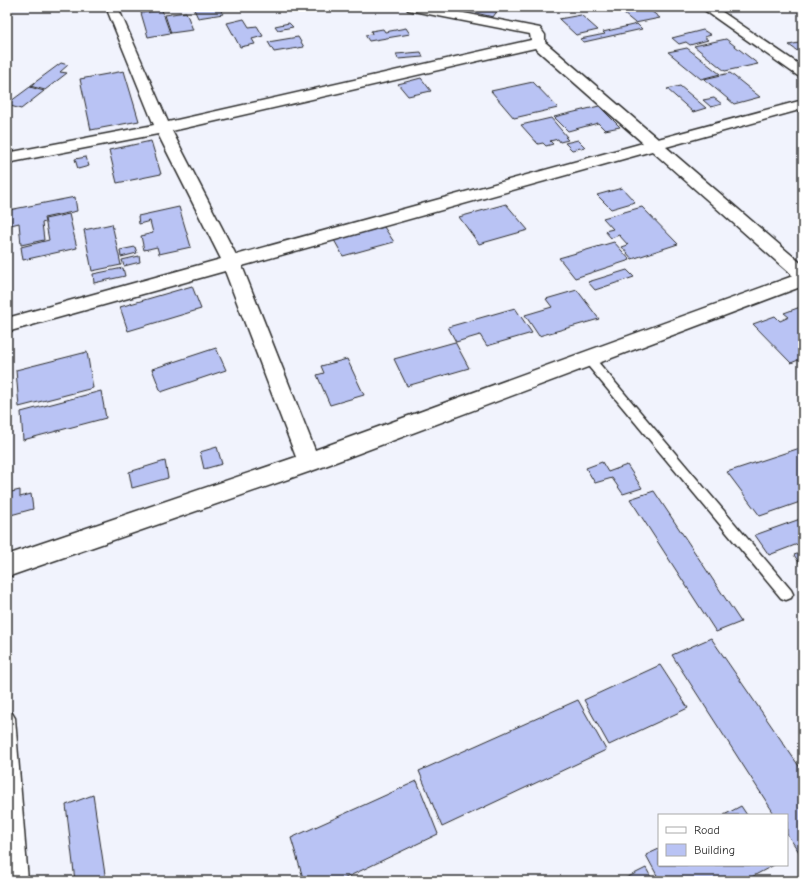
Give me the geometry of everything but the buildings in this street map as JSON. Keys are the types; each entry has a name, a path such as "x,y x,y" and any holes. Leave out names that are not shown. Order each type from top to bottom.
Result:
{"street":[{"path":"115,7 114,12 163,128 232,262 309,462"},
{"path":"413,7 535,31 538,35 538,43 803,275"},
{"path":"712,8 803,73"},
{"path":"7,158 163,128 538,43"},
{"path":"7,325 803,104"},
{"path":"7,566 309,462 803,278"}],"lane":[{"path":"588,358 786,594"},
{"path":"7,718 20,881"}]}
